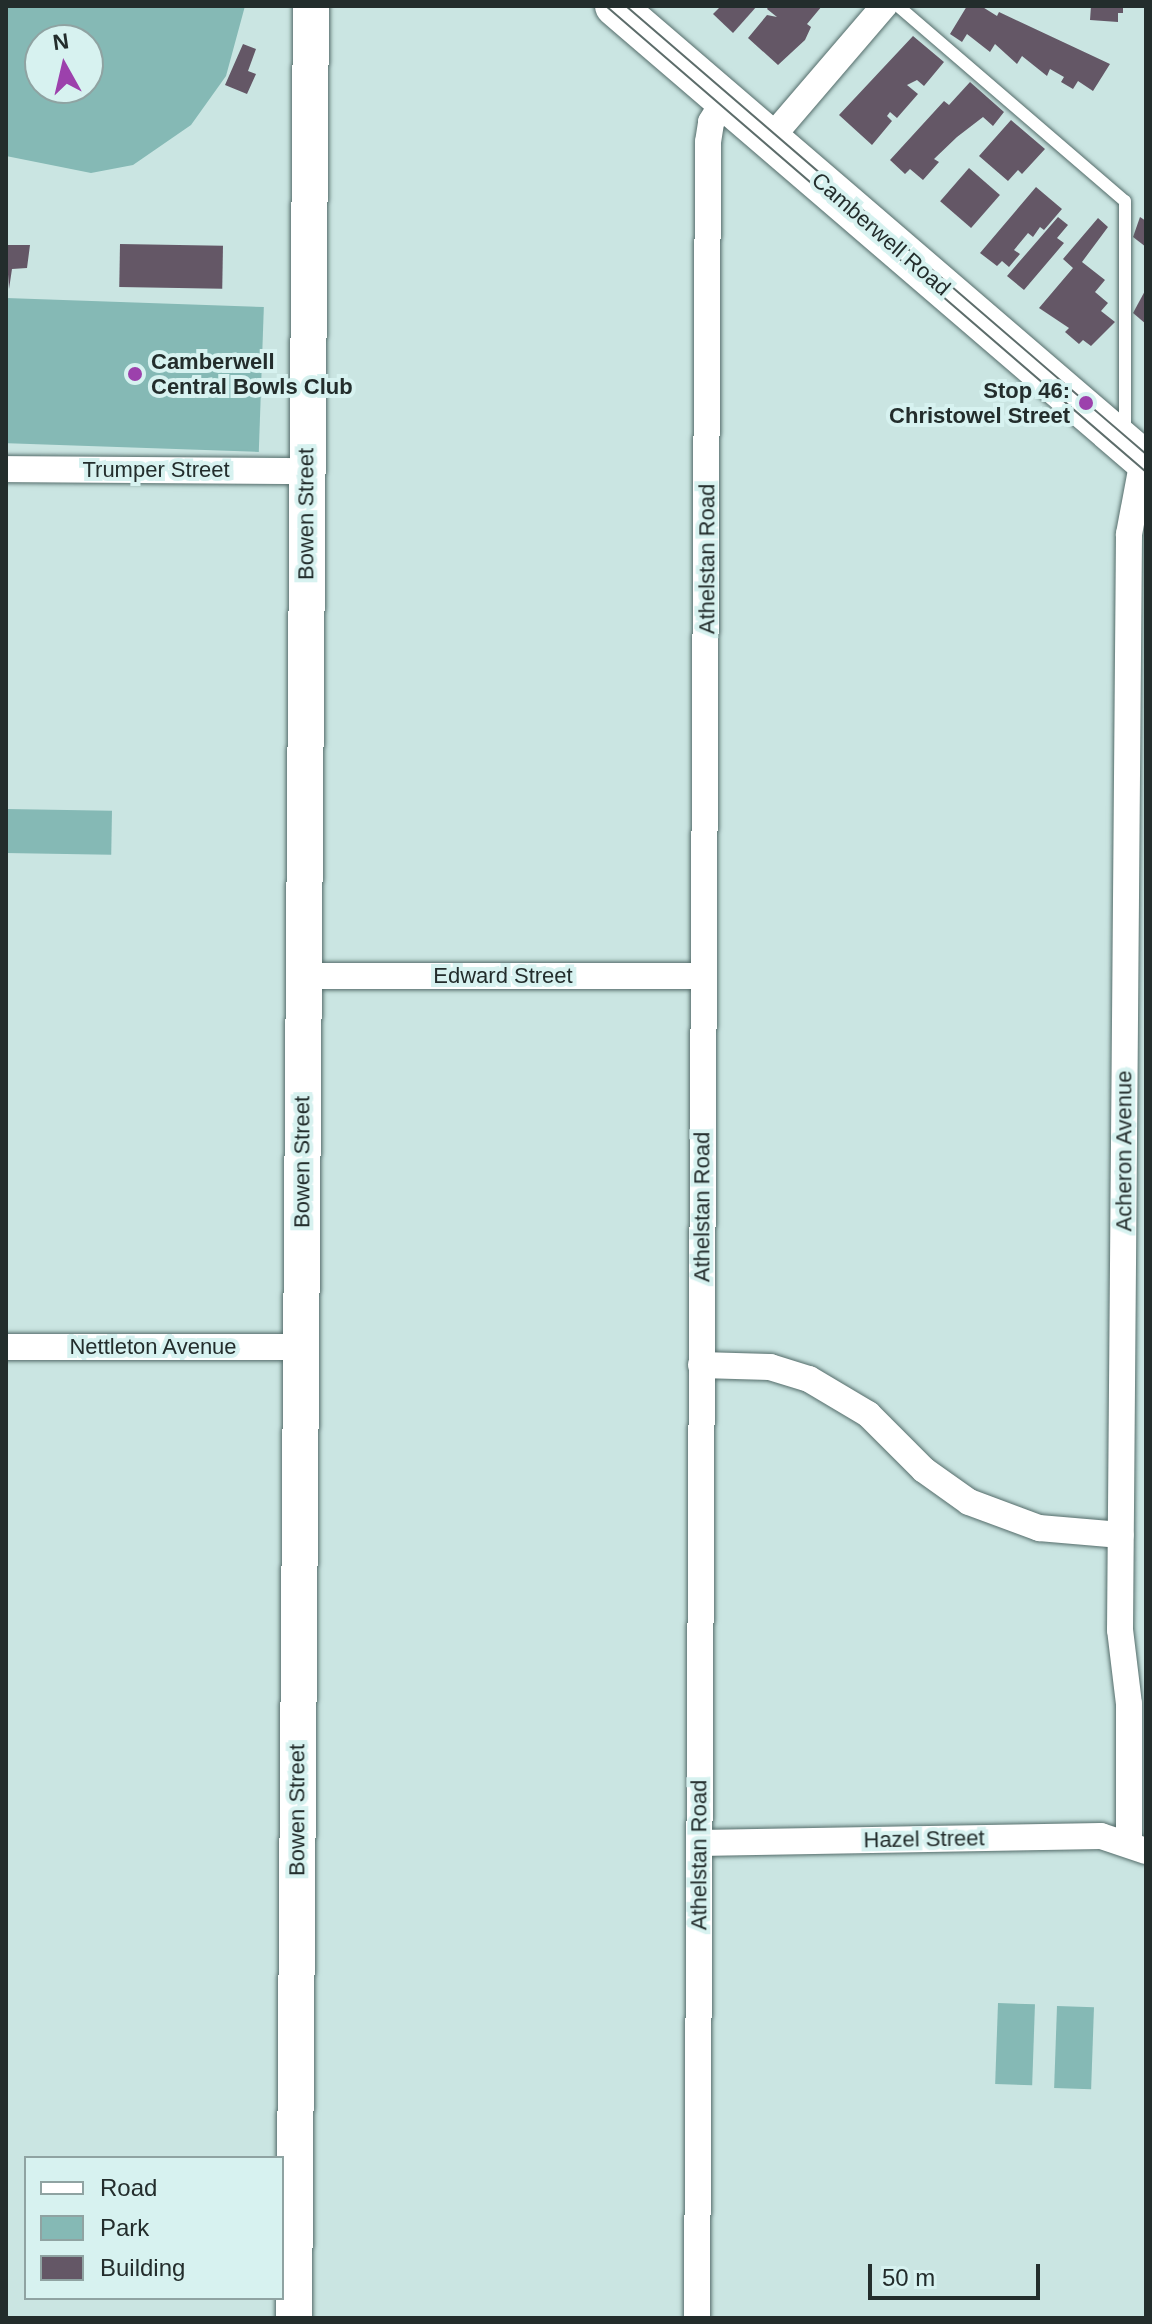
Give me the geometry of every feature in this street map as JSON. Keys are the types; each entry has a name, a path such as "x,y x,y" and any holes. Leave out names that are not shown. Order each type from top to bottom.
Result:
{"main road":[{"name":"Camberwell Road","path":"615,6 1138,449"}],"street":[{"name":"Bowen Street","path":"294,2318 311,6"},
{"path":"770,139 884,6"},
{"name":"Athelstan Road","path":"697,2318 708,142 711,122 725,100"},
{"name":"Acheron Avenue","path":"1138,449 1129,534 1121,1535 1138,1846"},
{"name":"Trumper Street","path":"6,469 306,471"},
{"name":"Edward Street","path":"303,976 703,976"},
{"name":"Nettleton Avenue","path":"6,1347 300,1347"},
{"path":"701,1365 770,1367 809,1379 858,1406 924,1470 969,1502 1039,1528 1121,1535"},
{"name":"Hazel Street","path":"699,1843 1101,1836 1138,1846"}],"lane":[{"path":"898,6 1125,201 1138,449"}],"green space":[{"path":"6,6 245,6 226,76 191,125 133,165 91,173 6,156"},
{"name":"Camberwell Central Bowls Club","path":"6,298 264,307 259,452 6,443"},
{"path":"6,809 112,811 111,855 6,853"},
{"path":"998,2003 1035,2004 1032,2085 995,2084"},
{"path":"1057,2006 1094,2007 1091,2089 1054,2088"}],"building":[{"path":"721,6 757,6 733,33 713,14"},
{"path":"769,6 822,6 807,24 811,27 805,40 778,65 748,38 767,15 777,17 767,9"},
{"path":"967,6 981,6 997,16 999,12 1110,64 1093,91 1078,81 1073,89 1061,82 1064,77 1050,69 1047,76 1022,56 1017,64 995,44 990,52 967,34 962,42 950,34"},
{"path":"1091,6 1123,6 1123,13 1118,13 1118,22 1090,20"},
{"path":"913,36 944,62 924,86 917,80 907,85 918,94 897,118 890,112 887,116 892,121 872,145 839,115"},
{"path":"243,44 256,49 248,71 256,74 247,94 225,85"},
{"path":"970,82 1004,112 993,126 983,117 957,137 934,159 939,162 923,180 910,169 905,174 890,160 944,101 949,105"},
{"path":"1011,120 1045,149 1022,174 1018,170 1008,181 979,156"},
{"path":"969,168 1000,195 971,228 940,201"},
{"path":"1036,187 1062,209 1044,230 1040,227 1033,237 1028,233 1014,250 1020,254 1009,267 1002,261 997,266 980,253"},
{"path":"1058,217 1068,225 1057,238 1064,243 1024,290 1007,276"},
{"path":"1140,217 1146,221 1146,247 1133,237"},
{"path":"1098,218 1108,227 1082,262 1105,280 1095,292 1108,303 1101,311 1115,322 1091,346 1083,340 1079,344 1065,332 1069,328 1039,308 1073,268 1063,259"},
{"path":"120,244 223,246 222,289 119,287"},
{"path":"6,245 30,245 27,268 12,269 9,289"},
{"path":"1146,289 1146,324 1133,313"}],"tram line":[{"path":"606,6 1146,472"},
{"path":"626,6 1146,454"}],"place":[{"name":"Camberwell Central Bowls Club","path":"135,374"},
{"name":"Stop 46: Christowel Street","path":"1086,403"}]}
